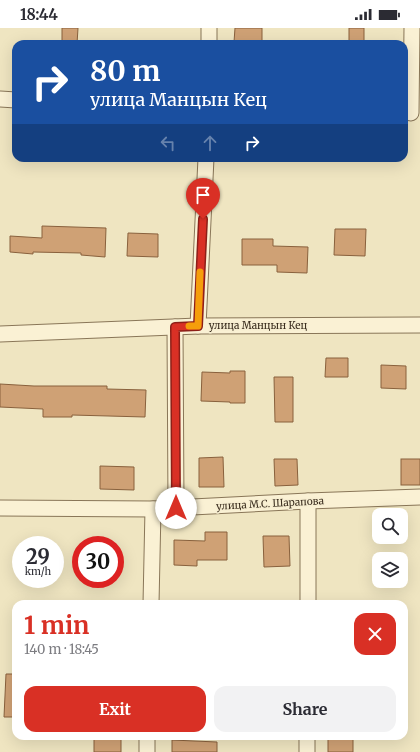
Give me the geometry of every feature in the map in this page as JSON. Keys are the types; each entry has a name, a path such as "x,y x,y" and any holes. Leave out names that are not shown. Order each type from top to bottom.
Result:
{"street":[{"path":"209,28 209,40"},
{"path":"412,28 412,113"},
{"path":"0,99 12,100"},
{"path":"198,326 206,162"},
{"name":"улица Манцын Кец","path":"0,334 198,326 420,325"},
{"path":"175,327 176,508"},
{"name":"улица М.С. Шарапова","path":"0,508 153,509 420,497"},
{"path":"308,501 308,600"},
{"path":"151,600 153,509"},
{"path":"147,740 147,752"},
{"path":"307,740 307,752"}],"building":[{"path":"62,28 78,28 77,40 62,40"},
{"path":"235,28 262,28 262,40 234,40"},
{"path":"349,28 364,28 364,40 349,40"},
{"path":"42,226 106,228 105,257 81,255 81,253 33,252 33,254 10,252 10,236 42,238"},
{"path":"335,229 366,229 365,256 334,255"},
{"path":"128,233 158,234 158,257 127,256"},
{"path":"242,239 273,239 273,246 308,247 307,273 277,272 277,265 242,265"},
{"path":"326,358 348,358 348,377 325,377"},
{"path":"381,365 406,366 406,389 381,388"},
{"path":"230,371 245,371 245,403 201,401 202,372 230,373"},
{"path":"274,377 293,377 293,422 275,422"},
{"path":"0,384 34,386 107,386 107,389 146,390 145,417 72,415 72,417 43,417 43,409 0,407"},
{"path":"223,457 224,487 199,487 199,458"},
{"path":"274,459 297,459 298,485 275,486"},
{"path":"401,459 420,459 420,485 401,485"},
{"path":"100,466 134,467 134,490 100,489"},
{"path":"205,532 227,532 227,560 197,560 197,566 174,565 174,540 205,541"},
{"path":"263,536 289,536 290,566 264,567"},
{"path":"6,674 12,674 12,717 4,717"},
{"path":"94,740 121,740 121,752 94,752"},
{"path":"172,740 217,742 217,752 172,752"},
{"path":"328,740 353,740 353,752 328,752"}],"slow traffic":[{"path":"189,326 198,326 200,272"}],"route":[{"path":"176,508 175,327 198,326 203,219"}]}
